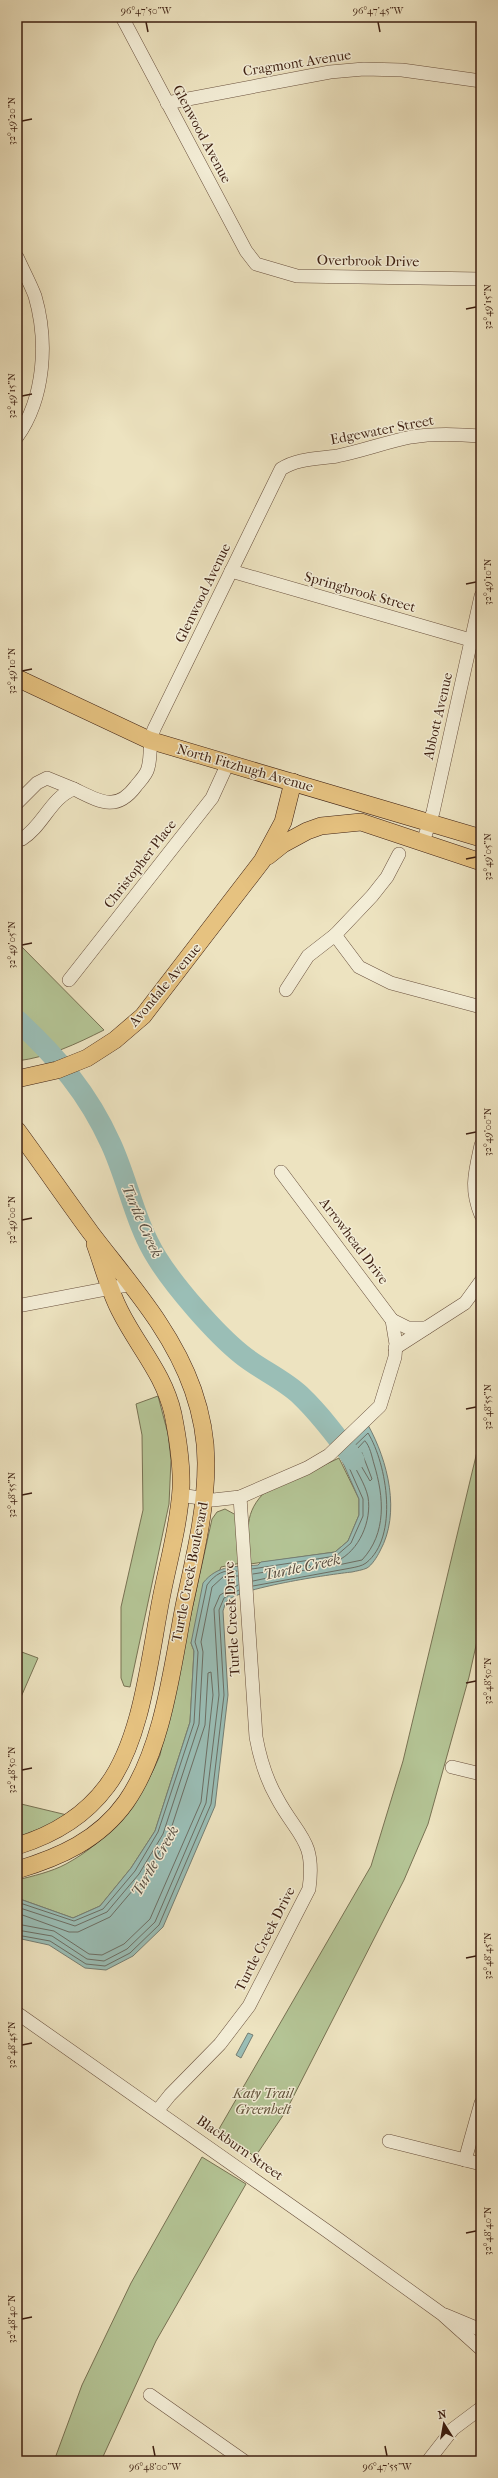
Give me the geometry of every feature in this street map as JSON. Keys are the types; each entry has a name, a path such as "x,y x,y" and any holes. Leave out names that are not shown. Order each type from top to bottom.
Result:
{"main road":[{"name":"North Fitzhugh Avenue","path":"17,678 149,740 481,838"},
{"name":"Avondale Avenue","path":"17,1079 57,1070 74,1064 115,1040 131,1027 153,1003 262,862 283,822 293,782"},
{"name":"Avondale Avenue","path":"262,862 283,844 307,831 321,826 361,822 423,842"},
{"path":"423,842 481,862"},
{"name":"Turtle Creek Boulevard","path":"17,1130 92,1234 132,1284 176,1352 186,1373 203,1430 206,1450 204,1499 162,1708 141,1777 115,1816 88,1840 73,1850 51,1860 17,1870"},
{"name":"Turtle Creek Boulevard","path":"17,1846 52,1833 71,1821 94,1801 107,1786 122,1762 133,1732 140,1702 180,1495 181,1462 177,1435 162,1382 150,1358 121,1313 110,1288 92,1234"},
{"path":"162,1382 186,1373"},
{"path":"140,1702 162,1708"}],"street":[{"name":"Glenwood Avenue","path":"122,17 246,251 256,264"},
{"name":"Cragmont Avenue","path":"167,103 330,72 364,69 402,70 481,81"},
{"path":"17,257 35,296 42,344 41,374 32,411 17,437"},
{"name":"Overbrook Drive","path":"256,264 297,276 481,279"},
{"name":"Edgewater Street","path":"290,464 337,456 411,437 446,434 481,436"},
{"name":"Glenwood Avenue","path":"149,740 281,469 290,464"},
{"name":"Springbrook Street","path":"231,571 476,641"},
{"name":"Abbott Avenue","path":"423,842 430,822 476,641 481,596"},
{"path":"17,803 37,783 47,778 103,803 111,804 128,797 148,769 149,740"},
{"name":"Christopher Place","path":"69,980 212,798 228,763"},
{"path":"17,835 22,839 34,832 61,796 74,789"},
{"path":"286,990 308,956 335,934 372,896 387,877 399,854"},
{"path":"335,934 360,966 391,983 481,1007"},
{"path":"481,1145 474,1176 473,1193 481,1215"},
{"name":"Arrowhead Drive","path":"281,1172 393,1326"},
{"path":"396,1348 465,1302 481,1281"},
{"path":"17,1306 132,1284"},
{"path":"180,1495 213,1500 240,1496 307,1468 329,1455 364,1424 380,1406 391,1374 396,1348 393,1326 427,1328"},
{"name":"Turtle Creek Drive","path":"158,2110 170,2095 220,2044 249,2006 309,1888 310,1860 307,1846 302,1834 278,1800 260,1756 253,1707 240,1496"},
{"path":"452,1767 481,1774"},
{"name":"Blackburn Street","path":"17,2013 158,2110 442,2314 481,2349"},
{"path":"465,2160 481,2103"},
{"path":"389,2141 481,2164"},
{"name":"Blackburn Street","path":"442,2314 481,2330"},
{"path":"150,2395 244,2461"},
{"path":"428,2461 453,2429 481,2408"}],"green space":[{"path":"17,942 104,1030 73,1045 51,1053 17,1061"},
{"path":"158,1396 168,1434 171,1460 169,1504 130,1687 124,1686 121,1678 121,1607 143,1510 142,1435 136,1404"},
{"name":"Katy Trail Greenbelt","path":"481,1435 481,1623 469,1677 428,1824 404,1880 286,2111 255,2157 219,2129 371,1866 403,1761"},
{"path":"339,1458 359,1499 359,1515 348,1541 335,1552 250,1564 248,1527 249,1518 256,1502 263,1494"},
{"path":"225,1509 236,1515 241,1563 221,1567 191,1643 194,1651 190,1722 155,1831 131,1868 100,1906 73,1918 17,1898 17,1880 48,1872 66,1864 97,1843 110,1831 134,1803 152,1772 160,1755 212,1519 217,1512"},
{"path":"19,1651 38,1658 21,1697 17,1696"},
{"path":"17,1803 67,1815 48,1826 17,1837"},
{"path":"202,2157 246,2184 156,2341 101,2461 54,2461 82,2385 131,2283"}],"water":[{"path":"368,1425 375,1439 386,1471 391,1504 390,1520 386,1536 373,1563 367,1568 352,1572 285,1582 265,1587 233,1597 226,1602 223,1611 228,1695 215,1806 163,1927 133,1956 106,1970 85,1968 49,1945 17,1938 17,1898 73,1918 100,1906 131,1868 155,1831 190,1722 194,1651 191,1643 203,1583 215,1572 221,1569 258,1565 261,1562 335,1552 348,1541 359,1515 359,1499 339,1454"},
{"path":"248,2033 253,2035 241,2058 236,2055"}],"waterway":[{"name":"Turtle Creek","path":"17,1020 58,1062 82,1092 92,1108 117,1158 137,1216 149,1245 174,1282 219,1334 241,1354 300,1395 322,1419 354,1460"}]}
